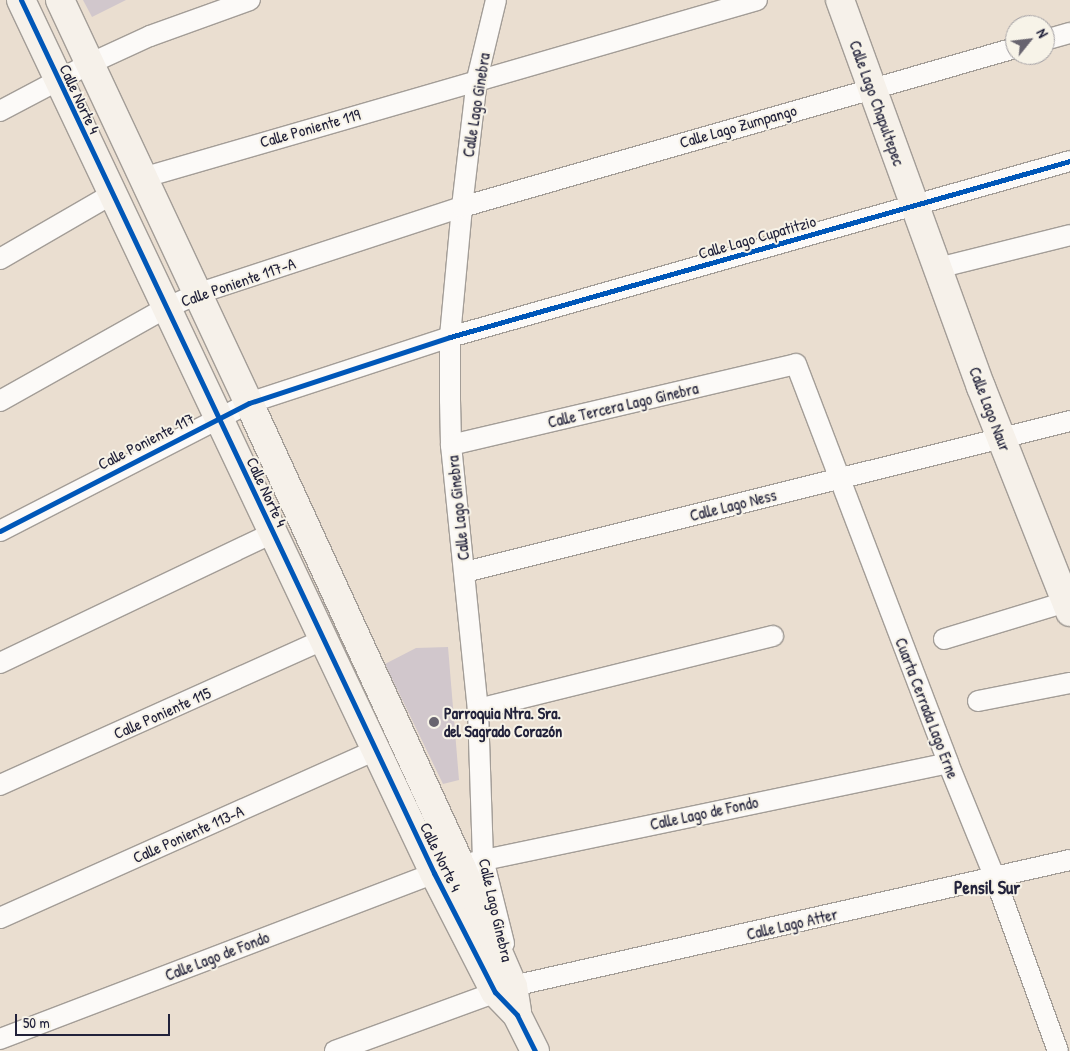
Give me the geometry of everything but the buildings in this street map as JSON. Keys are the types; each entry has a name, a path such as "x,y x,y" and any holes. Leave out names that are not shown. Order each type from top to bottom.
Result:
{"street":[{"name":"Calle Norte 4","path":"21,0 58,82 220,417 272,533 434,873 504,989"},
{"name":"Calle Norte 4","path":"60,0 197,294 472,863 504,989"},
{"path":"0,111 89,64 150,36 250,0"},
{"name":"Calle Lago Ginebra","path":"472,863 478,709 451,445 450,337 462,207 477,79 496,0"},
{"name":"Calle Poniente 119","path":"142,178 477,79 757,0"},
{"name":"Calle Lago Chapultepec","path":"840,0 914,206"},
{"path":"1055,37 1070,33"},
{"name":"Calle Lago Zumpango","path":"462,207 1005,51"},
{"name":"Calle Lago Cupatitzio","path":"450,337 1070,161"},
{"path":"0,260 112,194"},
{"name":"Calle Lago Naur","path":"914,206 1000,437 1068,607"},
{"name":"Calle Poniente 117-A","path":"0,401 166,308 197,294 462,207"},
{"path":"938,268 1070,236"},
{"name":"Calle Poniente 117","path":"0,531 250,403 450,337"},
{"name":"Calle Tercera Lago Ginebra","path":"451,445 796,364"},
{"name":"Cuarta Cerrada Lago Erne","path":"796,364 838,478 995,878 1058,1051"},
{"name":"Calle Lago Ness","path":"465,572 1070,421"},
{"path":"0,663 272,533"},
{"path":"944,639 1068,607"},
{"path":"478,709 773,636"},
{"name":"Calle Poniente 115","path":"0,786 323,640"},
{"path":"978,701 1070,682"},
{"name":"Calle Poniente 113-A","path":"0,918 376,750"},
{"name":"Calle Lago de Fondo","path":"472,863 948,762"},
{"name":"Calle Lago Atter","path":"335,1051 504,989 1070,860"},
{"name":"Calle Lago de Fondo","path":"0,1039 434,873"},
{"path":"504,989 535,1051"}],"cycle path":[{"path":"21,0 434,873 495,992 517,1015 535,1051"},
{"path":"0,531 249,403 450,337 1070,161"}],"place":[{"name":"Parroquia Ntra. Sra. del Sagrado Corazón","path":"434,722"}],"district":[{"name":"Pensil Sur","path":"987,888"}]}
